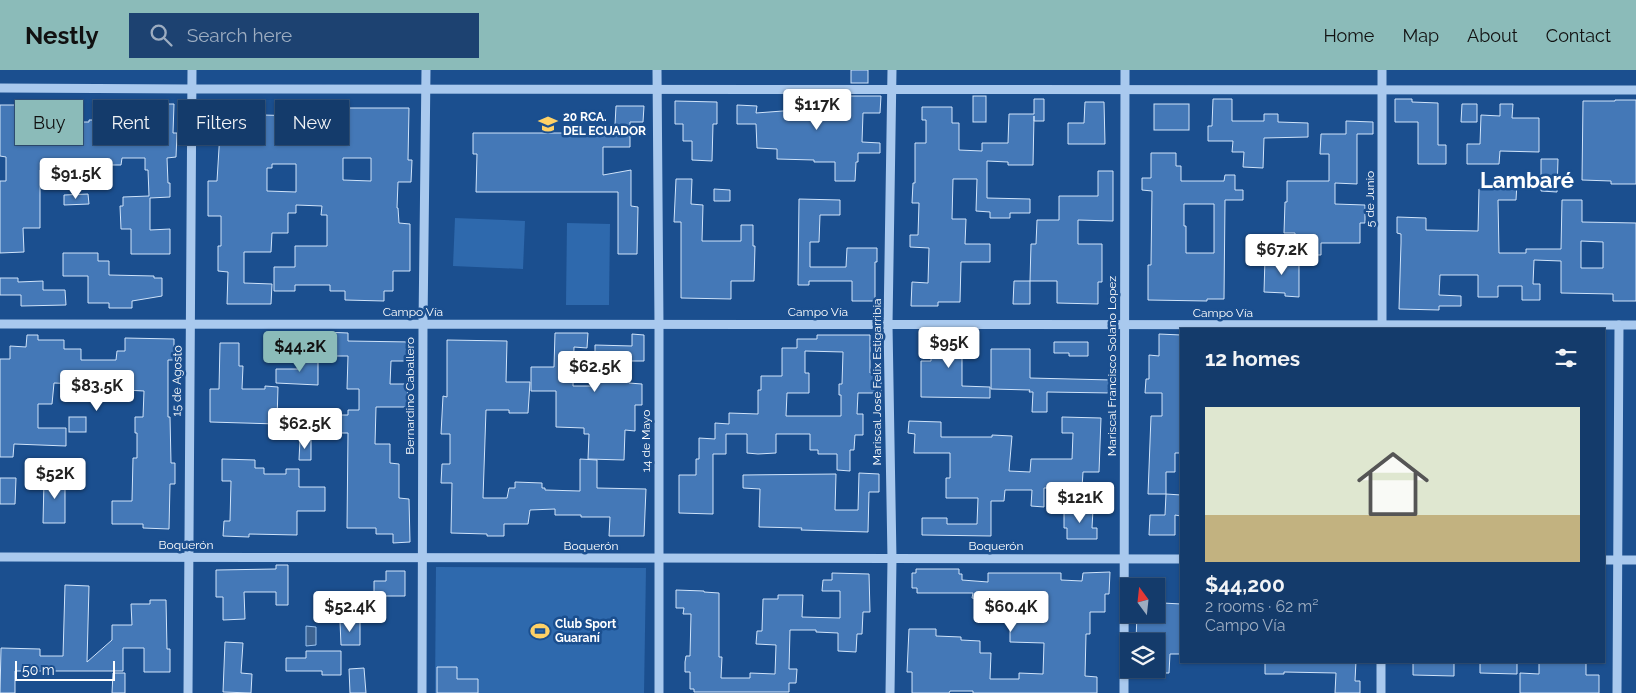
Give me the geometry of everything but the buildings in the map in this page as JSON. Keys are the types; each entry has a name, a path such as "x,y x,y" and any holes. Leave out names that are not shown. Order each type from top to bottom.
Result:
{"street":[{"name":"15 de Agosto","path":"188,693 192,70"},
{"name":"Bernardino Caballero","path":"422,693 426,70"},
{"name":"14 de Mayo","path":"657,70 659,693"},
{"name":"Mariscal Jose Felix Estigarribia","path":"890,693 892,559 888,325 892,70"},
{"name":"Mariscal Francisco Solano Lopez","path":"1124,693 1125,70"},
{"name":"5 de Junio","path":"1382,70 1382,327"},
{"path":"0,88 1636,90"},
{"name":"Campo Vía","path":"0,324 1382,327 1636,325"},
{"path":"1616,693 1619,325"},
{"name":"Boquerón","path":"0,557 1180,559"},
{"path":"1605,560 1636,560"},
{"path":"1381,663 1381,693"}],"shaded area":[{"path":"455,218 525,221 523,269 453,266"},
{"path":"567,223 610,224 609,305 566,305"},
{"name":"Club Sport Guaraní","path":"436,567 646,568 644,693 435,693"},
{"path":"306,626 316,627 316,645 306,646"}],"place":[{"name":"20 RCA. DEL ECUADOR","path":"548,124"},
{"name":"Club Sport Guaraní","path":"540,631"}],"district":[{"name":"Lambaré","path":"1527,180"}]}
